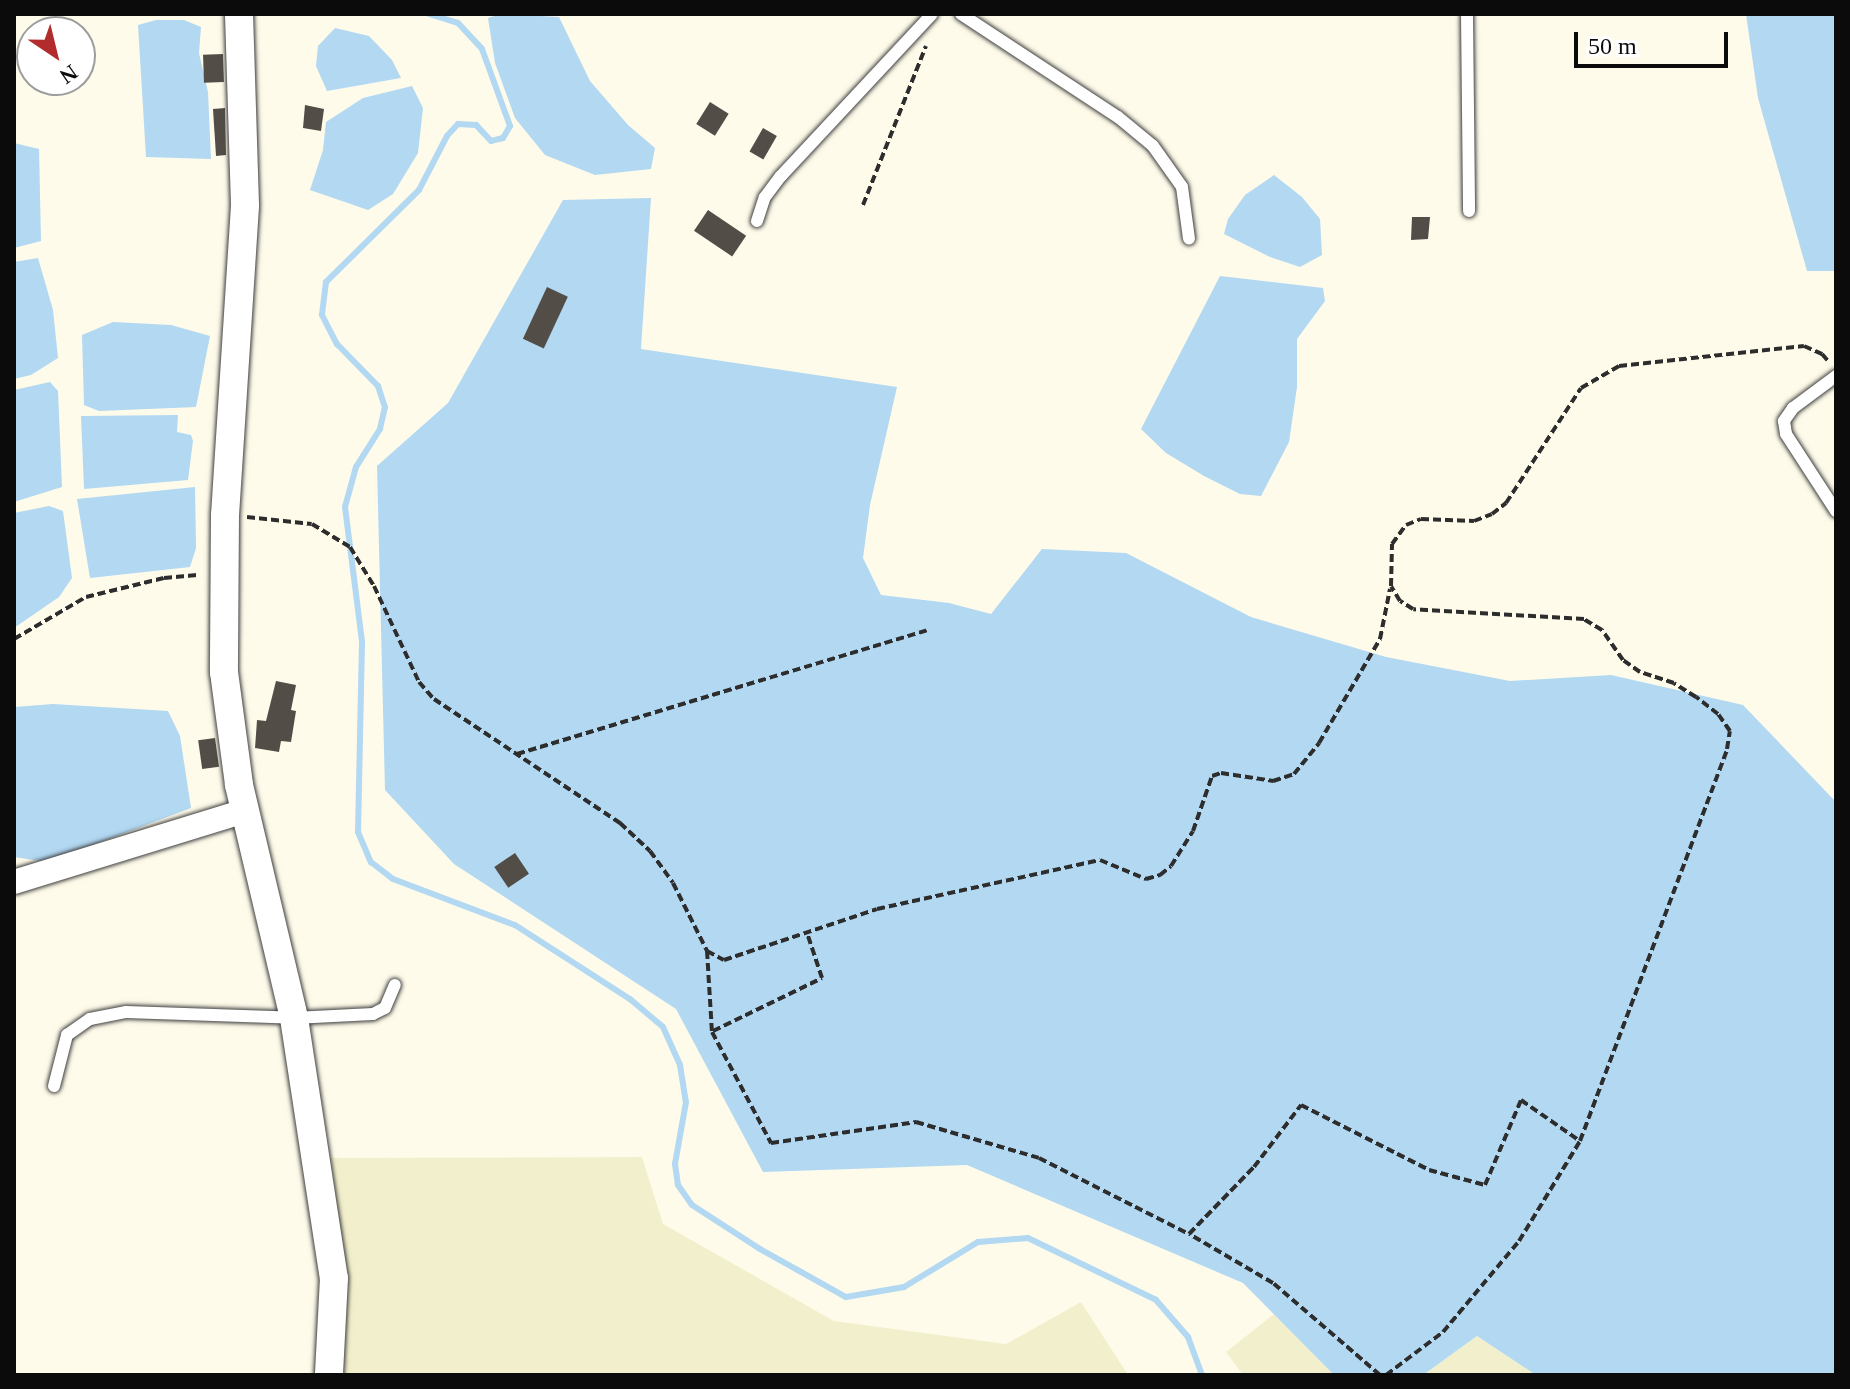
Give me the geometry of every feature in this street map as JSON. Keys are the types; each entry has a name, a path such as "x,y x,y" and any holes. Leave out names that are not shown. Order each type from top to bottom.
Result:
{"street":[{"path":"239,14 245,193 222,576 224,672 245,811 294,1018 334,1278 329,1375"},
{"path":"14,882 245,811"}],"lane":[{"path":"757,221 765,197 781,176 932,14"},
{"path":"961,14 1118,117 1153,146 1182,187 1189,239"},
{"path":"1467,14 1469,211"},
{"path":"1836,373 1793,408 1784,421 1786,434 1836,511"},
{"path":"54,1086 67,1035 90,1019 126,1012 294,1018 373,1014 385,1008 395,985"}],"path":[{"path":"863,205 927,43"},
{"path":"707,951 724,960 877,909 1100,860 1146,879 1160,875 1171,866 1193,831 1212,776 1221,773 1273,781 1294,774 1319,743 1380,639 1391,586 1392,544 1406,525 1421,519 1474,521 1492,514 1506,503 1581,388 1619,366 1804,346 1822,354 1836,373"},
{"path":"225,515 312,524 338,536 358,556 419,682 449,712 579,793 620,823 650,851 673,883 707,951 712,1032 771,1143 916,1122 1039,1158 1189,1234 1273,1283 1383,1375 1453,1320 1519,1241 1580,1141 1727,749 1730,731 1718,714 1696,697 1674,683 1640,672 1623,660 1602,630 1584,619 1413,609 1400,601 1391,586"},
{"path":"14,639 48,616 108,590 164,578 222,576"},
{"path":"517,754 927,630"},
{"path":"712,1032 822,978 807,933"},
{"path":"1189,1234 1254,1167 1301,1105 1429,1170 1485,1185 1521,1100 1580,1141"}],"shaded area":[{"path":"642,1157 663,1224 834,1321 1006,1344 1081,1302 1128,1375 327,1375 314,1158"},
{"path":"1274,1314 1334,1375 1243,1375 1226,1352"},
{"path":"1477,1336 1536,1375 1423,1375"}],"water":[{"path":"501,14 559,17 590,81 628,125 655,148 651,169 595,175 545,155 515,118 495,63 488,18"},
{"path":"1746,14 1836,14 1836,271 1807,271 1758,98"},
{"path":"156,20 184,20 201,27 199,53 208,92 211,159 146,157 138,25"},
{"path":"335,28 369,36 392,60 401,78 327,91 316,66 318,46"},
{"path":"412,86 423,108 418,153 393,194 368,210 310,190 323,150 326,122 363,98"},
{"path":"14,143 39,149 41,241 14,248"},
{"path":"1274,175 1302,197 1320,219 1322,255 1300,267 1270,257 1224,234 1228,219 1245,195"},
{"path":"651,198 641,349 897,387 870,505 863,558 881,595 949,603 991,614 1042,549 1126,553 1251,617 1386,657 1510,681 1611,675 1743,705 1836,802 1836,1375 1536,1375 1477,1336 1423,1375 1334,1375 1243,1283 967,1165 763,1172 676,1009 454,864 385,790 377,466 448,403 563,200"},
{"path":"38,258 53,310 58,358 31,375 14,379 14,262"},
{"path":"1220,276 1323,288 1325,301 1297,339 1297,387 1289,442 1261,496 1240,494 1204,476 1166,453 1141,429"},
{"path":"113,322 171,325 210,336 196,407 99,411 84,405 82,335"},
{"path":"50,382 58,391 62,487 14,502 14,390"},
{"path":"178,415 177,432 191,435 193,441 188,480 84,489 81,416"},
{"path":"195,487 196,548 190,567 90,578 77,499"},
{"path":"49,506 63,511 72,578 59,597 14,628 14,513"},
{"path":"53,704 168,711 180,736 191,808 48,862 14,857 14,707"}],"building":[{"path":"223,54 224,82 204,83 203,55"},
{"path":"710,102 729,114 715,136 696,124"},
{"path":"305,105 324,109 321,131 303,128"},
{"path":"225,108 226,155 216,156 213,109"},
{"path":"763,128 777,136 763,159 750,151"},
{"path":"708,210 746,236 732,256 694,231"},
{"path":"1412,217 1430,217 1428,239 1411,240"},
{"path":"547,287 568,297 544,348 523,339"},
{"path":"276,681 296,685 291,710 296,711 291,742 281,741 279,752 255,748 257,720 266,721"},
{"path":"215,738 219,767 202,769 198,740"},
{"path":"515,853 529,874 508,888 494,867"}],"waterway":[{"path":"429,14 458,23 482,49 510,126 503,138 491,141 476,125 458,124 447,136 419,190 326,282 322,315 337,344 378,386 385,407 380,429 356,467 345,507 362,642 358,832 371,862 393,879 515,925 630,999 663,1027 680,1065 686,1102 675,1164 678,1185 692,1205 760,1249 846,1297 904,1287 978,1242 1028,1238 1156,1300 1188,1337 1202,1375"}]}
